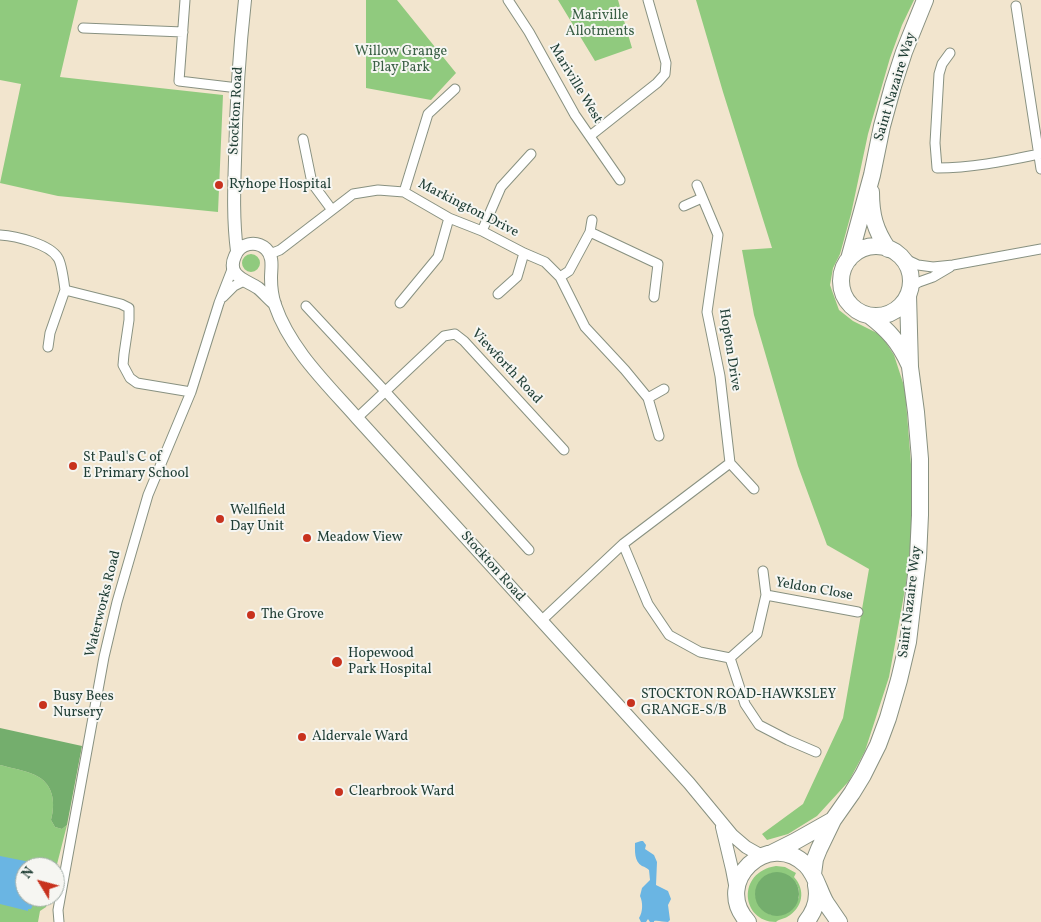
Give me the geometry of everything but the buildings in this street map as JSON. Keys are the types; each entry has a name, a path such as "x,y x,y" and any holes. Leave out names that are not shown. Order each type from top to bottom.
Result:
{"highway":[{"name":"Saint Nazaire Way","path":"910,368 894,338 883,326 849,304 844,297 841,281 842,273 849,259 872,175 882,126 893,86 904,52 925,0"},
{"name":"Saint Nazaire Way","path":"814,877 815,859 819,849 833,820 855,788 878,745 888,718 908,642 918,558 920,459 910,368 910,279 906,264 880,238 875,225 871,207 872,175"},
{"path":"849,259 863,249 871,247 880,247 894,253"},
{"path":"870,316 892,312 899,308 909,291"},
{"name":"Saint Nazaire Way","path":"766,855 833,820"},
{"name":"Stockton Road","path":"766,855 780,853 794,857 807,866 826,903 839,922"},
{"path":"737,899 738,881 743,870 752,862 766,855"},
{"path":"806,922 812,915 816,904 818,892 814,877"},
{"name":"Stockton Road","path":"737,899 742,916 748,922"}],"main road":[{"name":"Stockton Road","path":"245,0 235,126 234,223 237,251 233,266 235,272 275,304"},
{"path":"234,223 253,244"},
{"path":"237,251 242,247 253,244 260,245 270,254"},
{"name":"Stockton Road","path":"270,254 272,261 272,292 275,304 293,341 307,360 357,418 689,783 732,835 746,847 766,855"},
{"path":"247,282 263,280 272,268"},
{"name":"Stockton Road","path":"720,822 732,869 737,899"},
{"path":"734,922 737,899"}],"street":[{"path":"186,0 179,81 238,88"},
{"name":"Mariville West","path":"508,0 529,32 566,101 620,180"},
{"path":"590,136 651,88 665,74 666,63 648,0"},
{"path":"1016,6 1041,168"},
{"path":"83,28 183,32"},
{"path":"950,54 942,64 939,74 935,143 937,168 958,168 1038,154"},
{"path":"404,192 428,114 455,89"},
{"path":"303,139 312,183 332,210"},
{"path":"482,231 501,187 531,154"},
{"name":"Hopton Drive","path":"697,185 718,235 707,312 720,376 730,464"},
{"name":"Markington Drive","path":"270,254 280,250 353,194 378,190 404,192 449,218 482,231 545,262 560,276 585,327 626,370 648,398 659,436"},
{"path":"684,206 702,198"},
{"path":"400,303 438,257 449,218"},
{"path":"560,276 569,271 590,232 592,220"},
{"path":"590,232 658,264 654,297"},
{"path":"0,235 30,242 50,250 59,259 65,290 50,333 48,347"},
{"path":"894,253 918,265 933,267 953,266 1041,249"},
{"name":"Markington Drive","path":"498,294 517,276 524,253"},
{"name":"Waterworks Road","path":"59,922 58,910 111,624 148,495 191,392 219,303 233,266"},
{"path":"909,291 919,282 953,266"},
{"name":"Waterworks Road","path":"219,303 234,286 247,282"},
{"path":"65,290 121,304 129,308 130,320 123,365 130,378 137,383 191,392"},
{"path":"306,306 529,550"},
{"name":"Viewforth Road","path":"357,418 444,336 455,334 464,340 564,450"},
{"path":"648,398 664,389"},
{"path":"541,621 622,544 730,464 754,490"},
{"path":"622,544 648,604 669,635 700,652 730,658"},
{"path":"730,658 757,634 766,595 763,571"},
{"name":"Yeldon Close","path":"766,595 858,612"},
{"path":"730,658 745,704 759,725 816,752"}],"green space":[{"path":"0,0 78,0 60,77 223,95 218,212 58,196 0,183 21,84 0,80"},
{"name":"Willow Grange Play Park","path":"366,0 397,0 456,73 431,100 366,88"},
{"name":"Mariville Allotments","path":"558,0 618,0 632,48 595,61"},
{"path":"696,0 914,0 902,25 890,58 868,134 851,214 840,254 833,268 830,285 839,310 853,321 881,335 894,355 905,389 912,477 911,540 906,584 889,677 865,751 849,781 817,816 788,834 767,840 762,834 803,804 843,718 869,569 827,545 798,466 754,315 742,250 772,248"},
{"path":"247,254 255,254 260,259 258,270 247,272 242,267 242,259"},
{"path":"0,728 82,746 67,825 62,829 55,827 51,820 53,800 46,783 31,773 0,765"},
{"path":"0,765 41,778 52,794 51,820 55,827 62,829 67,825 59,857 15,857 15,907 46,907 40,911 38,922 0,922"},
{"path":"776,866 785,867 796,873 794,877 800,887 801,898 797,909 787,917 776,922 764,920 750,906 749,886 754,877 763,870","holes":["772,873 796,883 799,890 799,898 771,915 759,905 756,893 757,887 765,877"]},
{"path":"777,872 789,876 795,882 799,894 795,906 789,912 777,916 765,912 759,906 755,894 759,882 765,876"}],"water":[{"path":"641,841 646,845 645,849 654,855 657,862 656,885 668,891 671,899 668,905 670,920 668,922 650,922 648,919 646,922 641,922 639,918 642,910 640,896 642,888 650,880 649,870 639,864 636,856 635,843"},
{"path":"0,856 15,859 15,907 32,907 28,911 0,904"}],"place":[{"name":"Ryhope Hospital","path":"219,185"},
{"name":"St Paul's C of E Primary School","path":"73,466"},
{"name":"Wellfield Day Unit","path":"220,519"},
{"name":"Meadow View","path":"307,538"},
{"name":"The Grove","path":"251,615"},
{"name":"Hopewood Park Hospital","path":"337,662"},
{"name":"STOCKTON ROAD-HAWKSLEY GRANGE-S/B","path":"631,703"},
{"name":"Busy Bees Nursery","path":"43,705"},
{"name":"Aldervale Ward","path":"302,737"},
{"name":"Clearbrook Ward","path":"339,792"}]}
